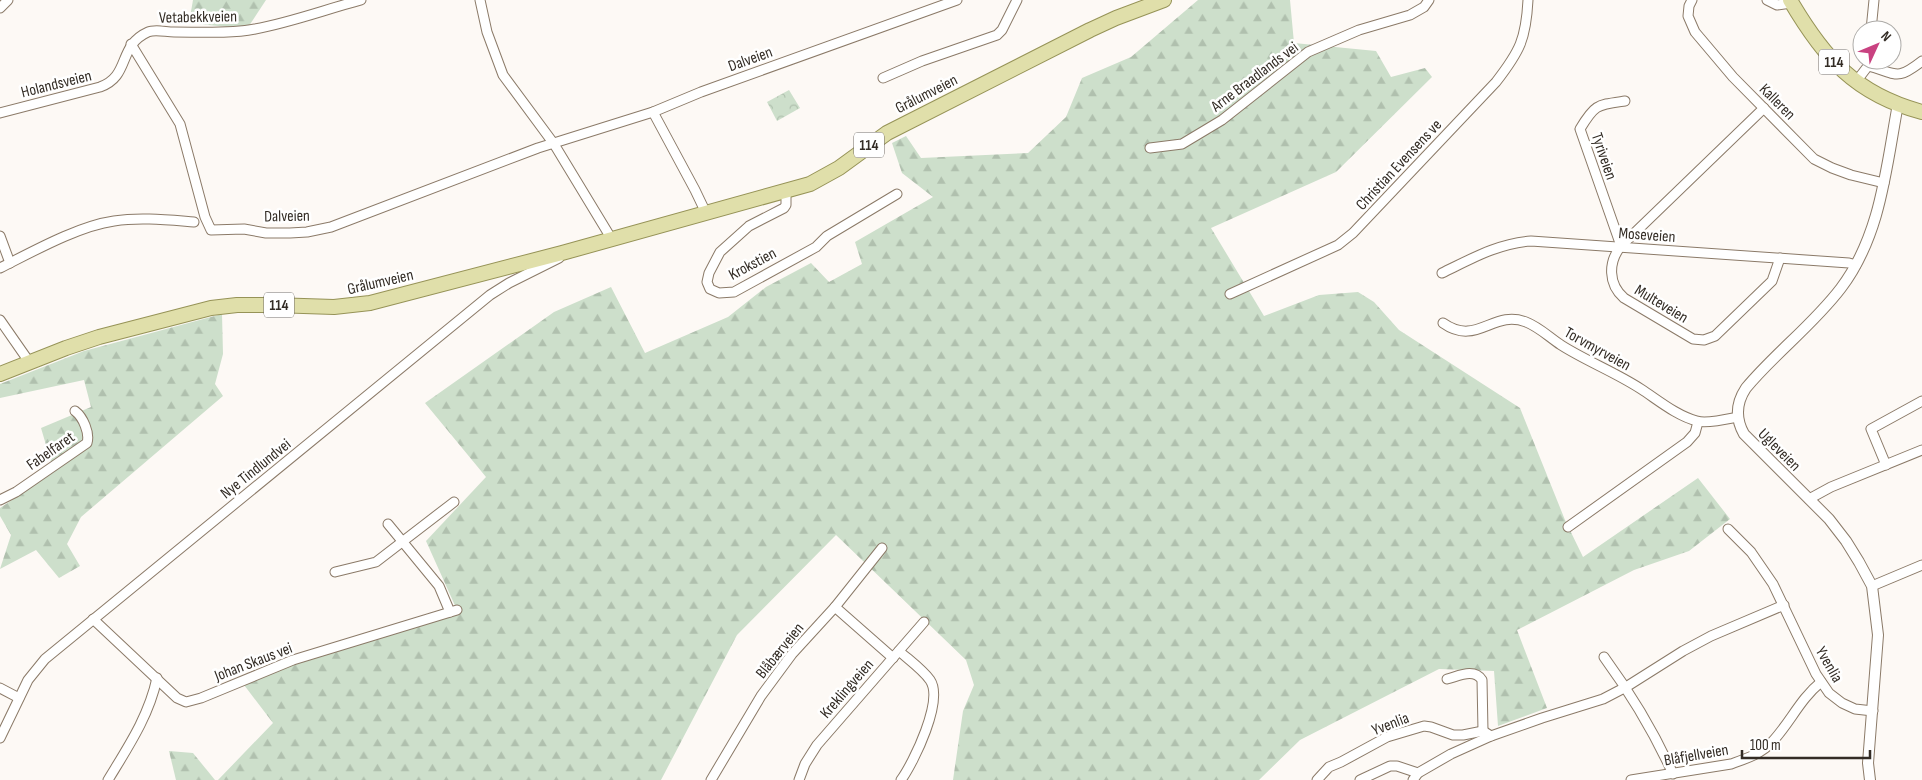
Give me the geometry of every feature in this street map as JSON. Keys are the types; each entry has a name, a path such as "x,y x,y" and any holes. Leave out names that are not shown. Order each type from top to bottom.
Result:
{"main road":[{"name":"Grålumveien","path":"0,374 99,337 205,310 237,306 273,305 334,308 359,306 562,253 810,184 824,177 887,133 935,108 1090,30 1164,0"},
{"name":"114","path":"1791,1 1830,58 1856,82 1869,91 1922,112"}],"street":[{"path":"0,8 8,0"},
{"name":"Vetabekkveien","path":"131,44 150,31 254,30 362,0"},
{"path":"480,0 487,32 503,75 554,144 608,232"},
{"name":"Dalveien","path":"131,44 180,124 205,217 211,230 244,229 290,233 331,227 499,163 653,112 701,92 957,0"},
{"path":"883,78 922,61 997,35 1002,30 1017,0"},
{"name":"Arne Braadlands vei","path":"1150,148 1182,144 1222,120 1308,52 1359,30 1410,15 1424,7 1429,0"},
{"name":"Christian Evensens ve","path":"1230,294 1338,244 1353,233 1496,82 1510,64 1521,46 1527,27 1528,0"},
{"name":"Kalleren","path":"1692,0 1688,16 1695,32 1733,77 1814,159 1851,175 1884,183"},
{"path":"1767,0 1777,5 1791,1"},
{"path":"1872,20 1874,0"},
{"name":"Holandsveien","path":"0,112 100,87 112,82 119,74 126,52 131,44"},
{"path":"1884,70 1896,75 1902,75 1922,61"},
{"path":"1856,82 1864,70"},
{"name":"Tyriveien","path":"1621,246 1598,185 1580,129 1589,113 1598,105 1625,101"},
{"path":"1568,527 1687,442 1695,433 1698,422 1738,417 1739,401 1746,388 1821,312 1842,287 1865,247 1876,215 1884,183 1898,104"},
{"name":"Multeveien","path":"1764,108 1621,246 1614,258 1612,276 1614,286 1624,298 1685,334 1700,340 1715,336 1752,302 1772,281 1780,258"},
{"path":"653,112 706,213"},
{"name":"Krokstien","path":"786,191 786,205 784,208 750,226 720,252 709,273 707,282 713,292 734,292 816,247 827,236 897,194"},
{"path":"0,268 70,234 112,221 134,219 194,222"},
{"path":"0,236 10,263"},
{"name":"Moseveien","path":"1442,272 1495,248 1531,240 1856,265"},
{"name":"Nye Tindlundvei","path":"0,738 28,680 44,659 490,295 509,283 554,261 562,253"},
{"name":"Torvmyrveien","path":"1443,323 1454,330 1472,332 1498,321 1511,319 1524,321 1539,329 1560,345 1635,385 1688,418 1698,422"},
{"path":"0,320 30,363"},
{"path":"1886,465 1871,429 1922,400"},
{"name":"Fabelfaret","path":"0,500 16,492 87,443 87,432 75,411"},
{"name":"Ugleveien","path":"1738,417 1741,428 1750,441 1809,499 1846,541 1860,562 1872,586 1878,635 1868,763 1870,780"},
{"path":"1809,499 1831,487 1922,450"},
{"path":"335,572 376,562 454,502"},
{"name":"Johan Skaus vei","path":"93,619 182,701 192,701 293,660 453,611 439,586 388,524"},
{"name":"Yvenlia","path":"1728,529 1751,552 1763,568 1784,605 1821,682 1829,693 1842,703 1855,709 1873,712"},
{"name":"Blåbærveien","path":"711,780 761,696 792,654 835,607 882,548"},
{"path":"1872,586 1922,565"},
{"name":"Yvenlia","path":"1317,780 1329,767 1342,762 1387,737 1424,726 1453,734 1487,734 1603,699 1711,636 1784,605"},
{"path":"835,607 931,680 934,690 934,702 913,762 901,780"},
{"name":"Kreklingveien","path":"799,780 805,764 817,745 924,622"},
{"path":"1604,657 1626,687 1658,740 1673,774"},
{"path":"1447,679 1472,673 1480,676 1482,680 1487,734"},
{"path":"108,780 148,712 157,678"},
{"name":"Blåfjellveien","path":"1631,780 1731,764 1746,759 1761,751 1778,734 1808,692 1821,682"},
{"path":"0,688 19,698"},
{"name":"Yvenlia","path":"1360,780 1390,766 1397,766 1415,776 1487,734"}],"green space":[{"path":"193,0 266,0 247,29 189,23"},
{"path":"1198,0 1290,0 1294,43 1376,51 1391,77 1425,68 1432,77 1336,172 1211,228 1264,316 1319,295 1358,292 1374,302 1399,330 1520,408 1565,520 1583,557 1698,478 1730,519 1689,551 1634,570 1517,630 1547,708 1498,726 1494,671 1439,669 1300,740 1259,780 953,780 963,711 974,685 966,660 836,535 737,635 661,780 218,780 273,723 241,681 457,610 426,541 486,477 425,403 554,312 611,287 645,353 728,317 766,287 811,263 829,282 862,264 855,242 933,197 902,173 892,143 906,136 921,158 1028,153 1066,117 1082,78 1131,57"},
{"path":"789,90 800,108 777,121 767,102"},
{"path":"222,314 223,354 215,384 223,396 81,517 67,544 80,566 59,578 36,550 0,569 11,535 0,516 0,508 54,472 41,428 91,407 84,380 0,398 0,384 84,351"},
{"path":"169,751 193,753 215,780 176,780"}]}
